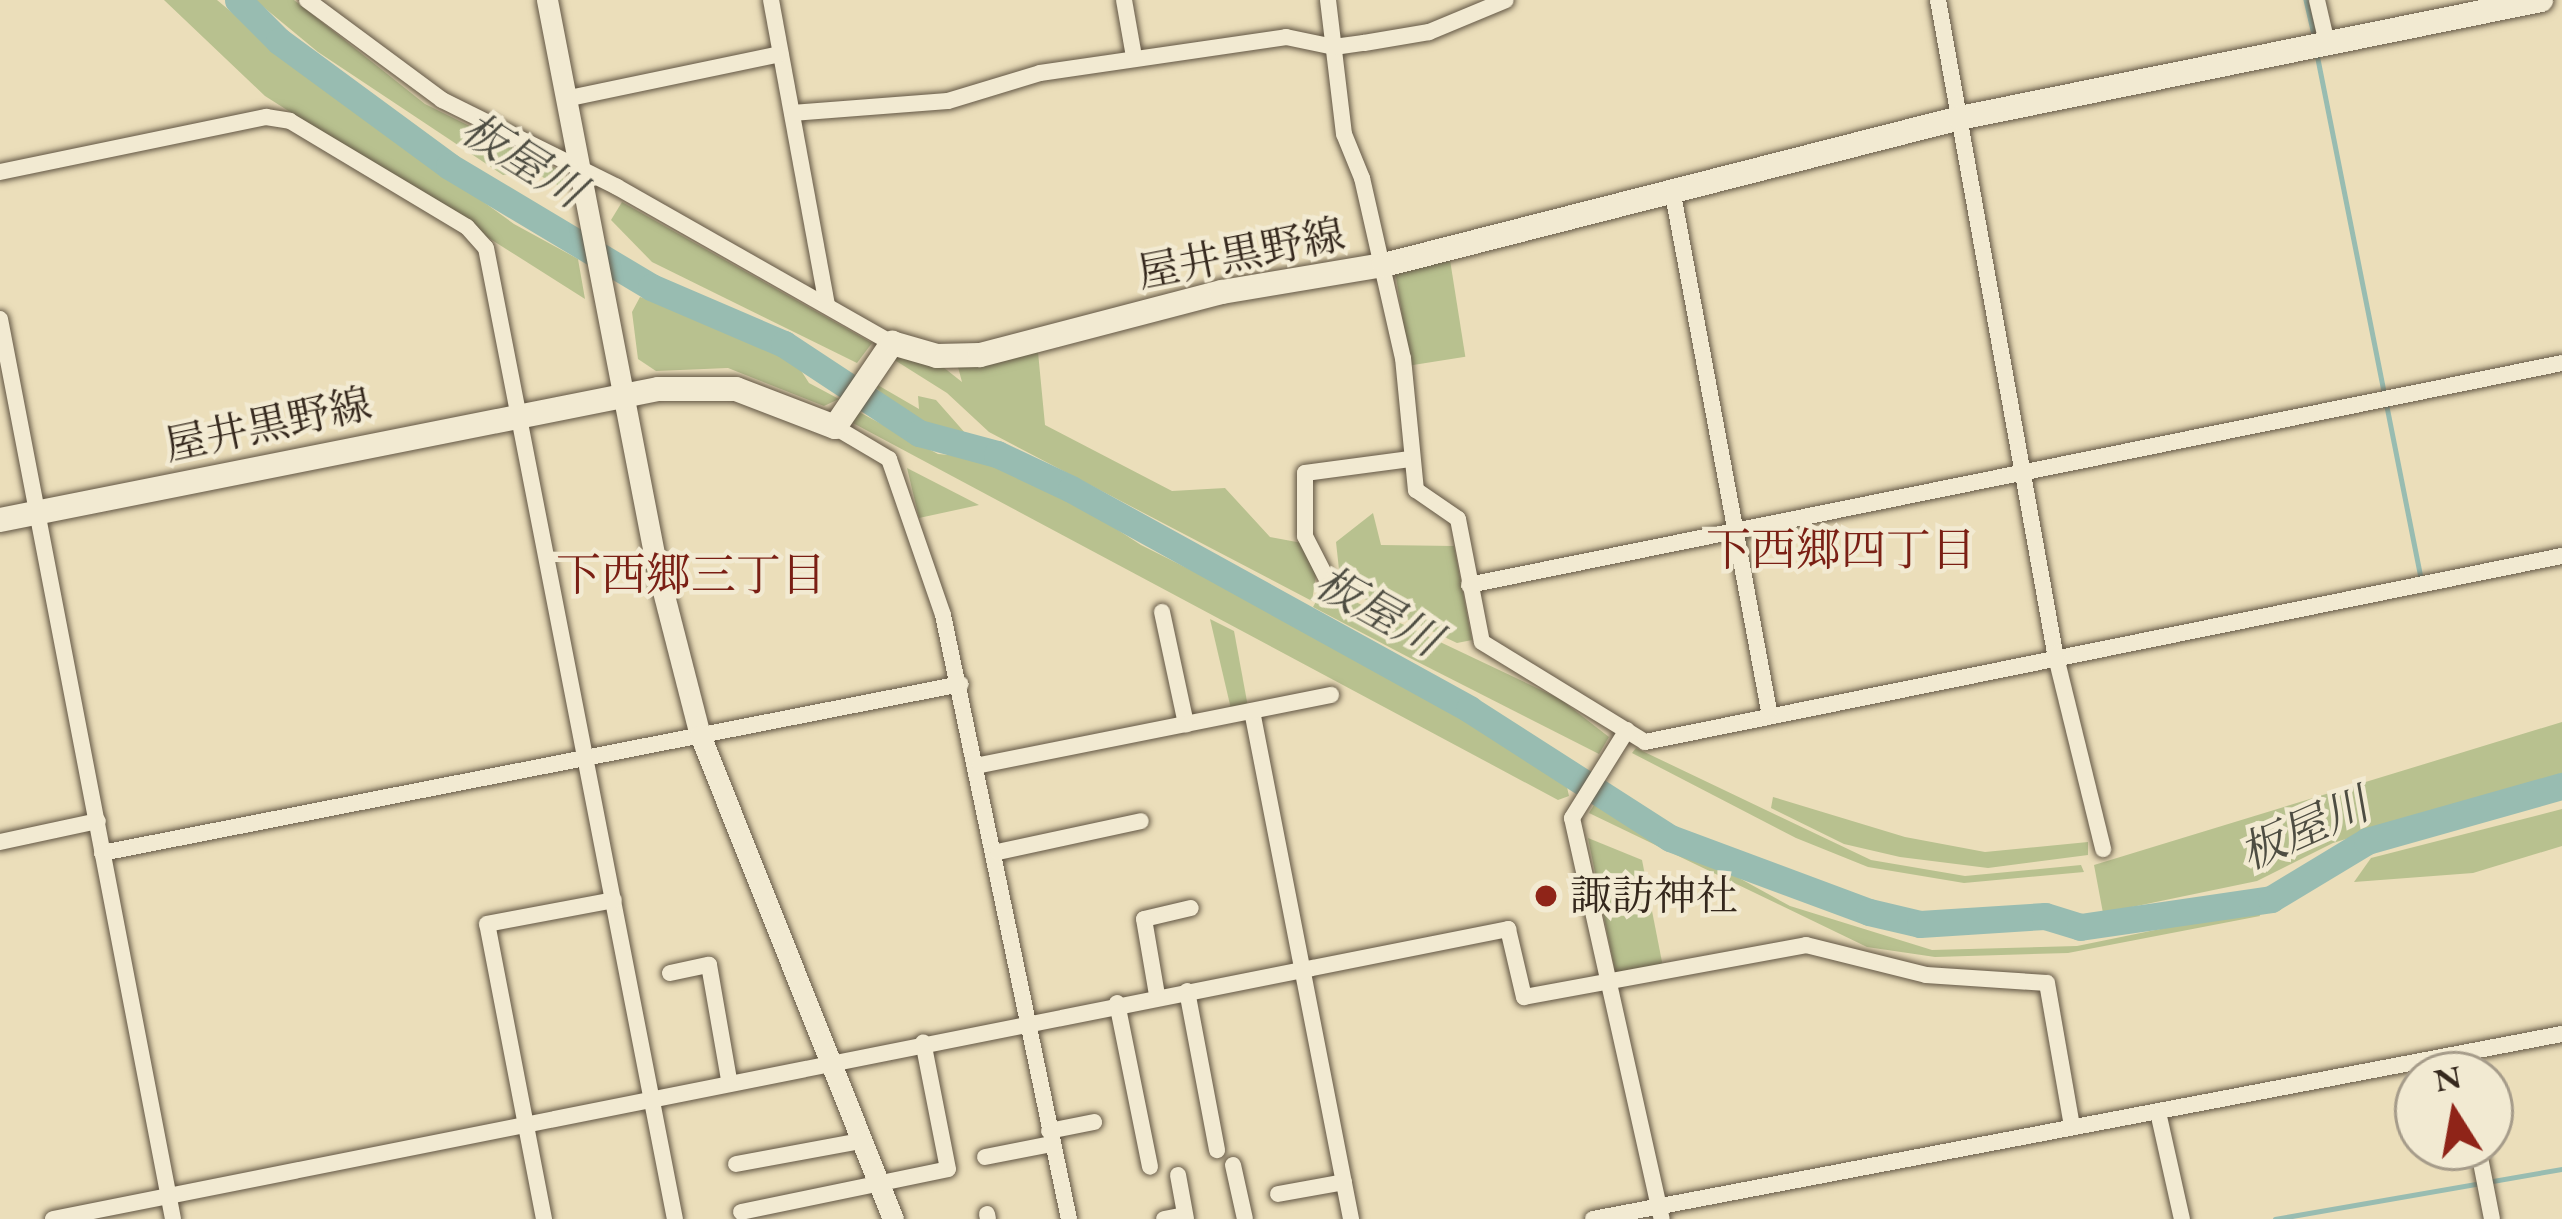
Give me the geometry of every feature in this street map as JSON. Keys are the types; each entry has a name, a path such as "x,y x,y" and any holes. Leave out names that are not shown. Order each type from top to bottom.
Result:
{"main road":[{"name":"屋井黒野線","path":"887,346 937,356 980,355 1222,292 1384,266 1960,118 2326,39 2540,0"},
{"path":"838,425 887,346"},
{"name":"屋井黒野線","path":"0,520 624,395 736,389 838,425"}],"street":[{"path":"307,0 442,100 827,304 887,346"},
{"path":"547,0 624,395 700,735 893,1219"},
{"path":"771,0 827,304"},
{"path":"1124,0 1135,57"},
{"path":"1328,0 1344,134 1384,266 1403,358 1409,458 1416,490 1458,519 1481,642 1624,736 1645,742 1769,711 2055,652 2562,556"},
{"path":"792,113 948,101 1040,73 1286,37 1334,47 1429,32 1506,0"},
{"path":"1938,0 2055,652 2103,849"},
{"path":"2317,0 2326,39"},
{"path":"566,99 780,54"},
{"path":"0,172 266,117 290,121 467,227 486,248 675,1219"},
{"path":"1672,189 1769,711"},
{"path":"0,320 173,1219"},
{"path":"1469,585 2027,476 2562,363"},
{"path":"838,425 889,459 961,684 1069,1219"},
{"path":"1334,591 1305,536 1304,472 1409,458"},
{"path":"1162,612 1186,724"},
{"path":"102,853 961,684"},
{"path":"980,765 1331,695"},
{"path":"1252,712 1351,1219"},
{"path":"1624,736 1572,818 1661,1212"},
{"path":"0,842 98,820"},
{"path":"998,852 1141,821"},
{"path":"544,1219 488,924 614,900"},
{"path":"1157,995 1144,920 1192,908"},
{"path":"53,1219 651,1095 1508,929 1524,997 1806,945 1926,975 2047,983 2072,1126"},
{"path":"670,973 710,965 729,1080"},
{"path":"1187,991 1217,1150"},
{"path":"1117,1003 1150,1167"},
{"path":"2479,1051 2562,1034"},
{"path":"741,1212 948,1169 923,1042"},
{"path":"1594,1219 1661,1212 2072,1126 2394,1067"},
{"path":"2158,1112 2182,1219"},
{"path":"985,1156 1094,1122"},
{"path":"736,1164 860,1141"},
{"path":"1233,1166 1245,1219"},
{"path":"2483,1171 2492,1219"},
{"path":"1164,1219 1186,1217 1178,1175"},
{"path":"1278,1194 1344,1182"}],"green space":[{"path":"164,0 217,0 307,75 514,224 578,259 585,299 265,96"},
{"path":"255,0 294,0 425,104 563,172 563,188 533,172 503,175 318,52"},
{"path":"622,202 872,343 857,363 652,262 611,220"},
{"path":"1450,260 1465,357 1410,366 1395,269"},
{"path":"640,297 784,344 809,383 839,399 824,406 728,368 656,371 638,359 632,312"},
{"path":"919,348 962,382 958,367 1038,352 1045,425 1172,491 1225,488 1270,537 1302,543 1316,576 1312,601 989,432 947,393 885,354"},
{"path":"869,380 919,409 918,396 936,400 966,434 962,444 919,433"},
{"path":"859,412 938,454 1012,461 1141,545 1348,649 1521,749 1565,778 1569,796 1558,800 851,422"},
{"path":"907,468 979,505 919,518"},
{"path":"1373,513 1381,545 1454,546 1472,640 1457,643 1341,588 1336,542"},
{"path":"1324,587 1560,699 1609,737 1599,754 1313,607"},
{"path":"1210,619 1234,631 1248,707 1231,709"},
{"path":"2562,722 2562,773 2333,843 2257,881 2103,913 2094,865"},
{"path":"1636,748 1871,860 1965,876 2081,865 2084,872 1964,883 1868,867 1796,838 1632,753"},
{"path":"1773,797 1905,837 1985,852 2088,842 2088,855 1988,868 1900,857 1844,844 1771,808"},
{"path":"1597,800 1790,906 1932,950 2077,946 2258,909 2260,916 2068,953 1935,957 1867,947 1589,813"},
{"path":"2562,809 2562,846 2473,873 2354,882 2371,858"},
{"path":"1588,838 1642,860 1663,967 1616,976"}],"waterway":[{"name":"板屋川","path":"238,0 279,41 449,166 651,287 784,344 919,433 997,454 1071,489 1469,709 1670,838 1869,912 1920,924 2045,916 2080,927 2271,899 2367,841 2562,786"},
{"path":"2306,0 2313,31"},
{"path":"2317,54 2421,578"},
{"path":"2275,1219 2562,1169"}],"place":[{"name":"諏訪神社","path":"1546,896"}],"district":[{"name":"下西郷四丁目","path":"1841,550"},
{"name":"下西郷三丁目","path":"691,575"}]}
